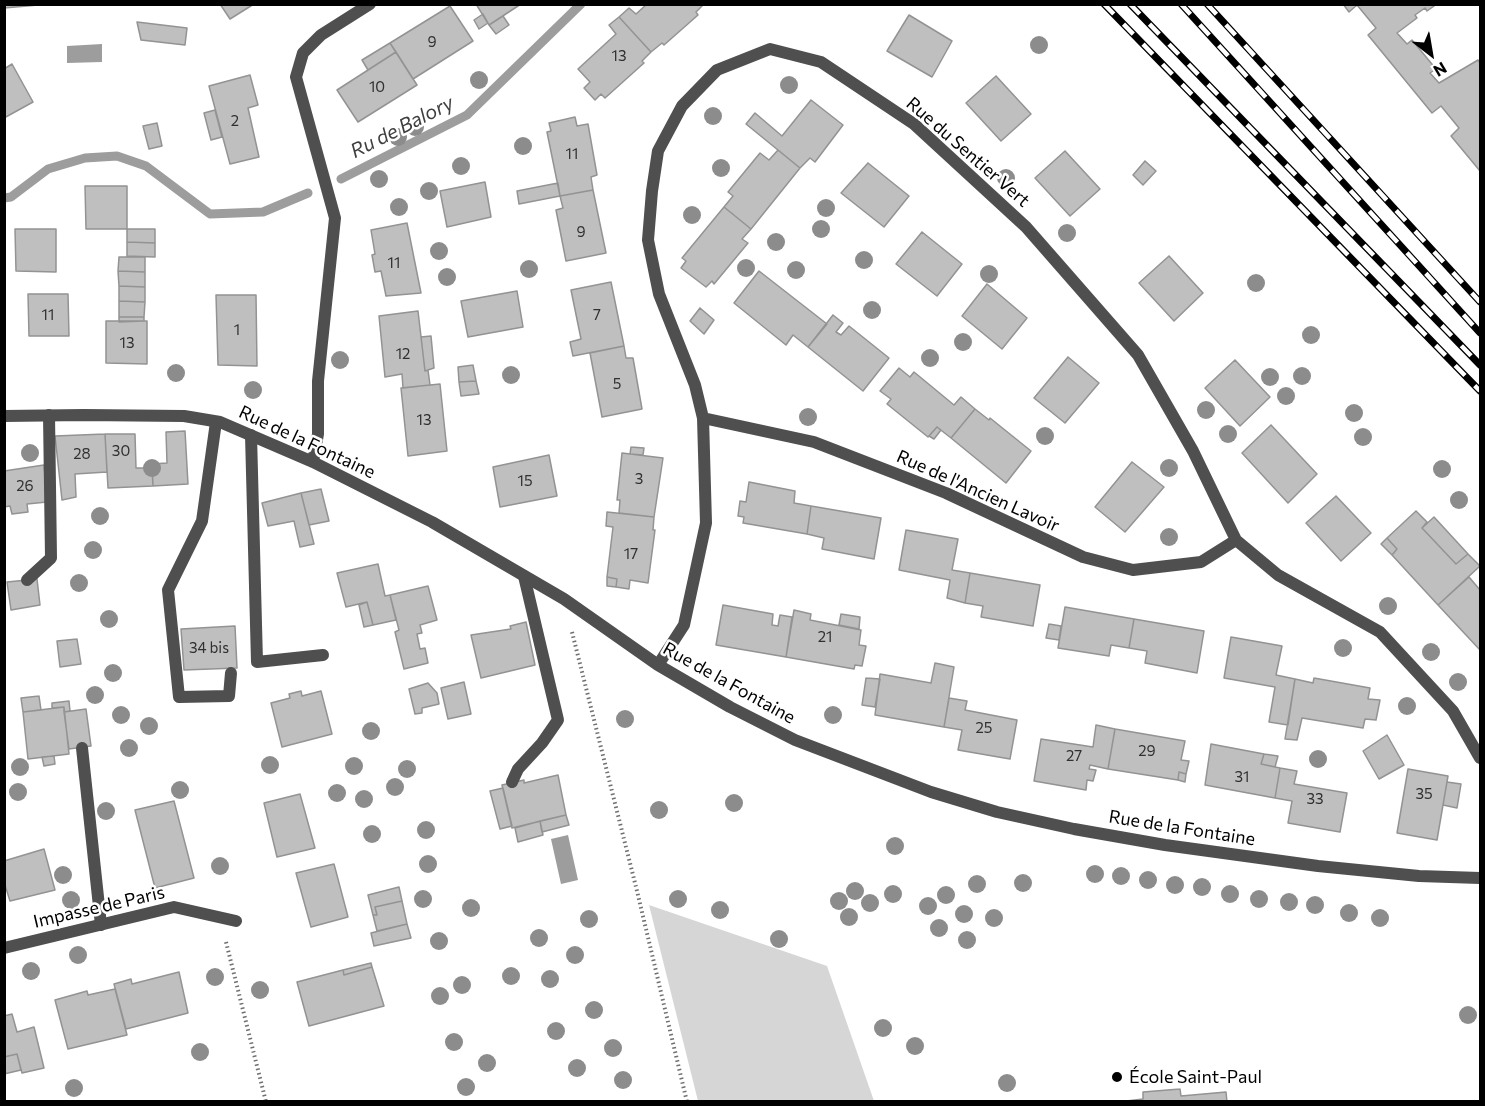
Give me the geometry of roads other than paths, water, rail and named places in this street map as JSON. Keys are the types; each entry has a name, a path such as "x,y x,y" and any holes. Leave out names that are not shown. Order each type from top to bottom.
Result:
{"street":[{"path":"313,462 318,434 318,381 335,218 297,77 303,54 321,35 370,4"},
{"name":"Rue du Sentier Vert","path":"658,665 684,625 705,523 703,418 695,385 659,294 648,240 658,151 682,106 717,70 770,49 821,63 914,124 1026,227 1138,355 1193,451 1236,540 1278,575 1380,632 1453,711 1480,758"},
{"path":"27,580 51,558 49,415"},
{"name":"Rue de la Fontaine","path":"4,416 184,416 216,422 251,435 313,462 432,522 564,599 658,665 730,707 795,740 931,792 997,812 1074,829 1165,845 1318,866 1419,876 1480,878"},
{"name":"Rue de l'Ancien Lavoir","path":"703,418 814,442 946,493 1083,557 1133,570 1201,562 1236,540"},
{"path":"216,422 202,521 168,590 179,697 230,696 231,673"},
{"path":"251,435 257,662 323,655"},
{"path":"512,782 518,769 542,743 558,720 524,576"},
{"path":"82,748 101,925"},
{"name":"Impasse de Paris","path":"4,948 174,907 236,921"}],"waterway":[{"name":"Ru de Balory","path":"341,179 467,115 581,4"},
{"name":"Ru de Balory","path":"4,198 11,197 48,169 85,158 117,156 146,166 210,214 263,212 308,193"}],"railway":[{"path":"1104,4 1480,391"},
{"path":"1130,4 1480,365"},
{"path":"1181,4 1480,333"},
{"path":"1207,4 1480,302"}],"place":[{"name":"École Saint-Paul","path":"1117,1077"}]}
